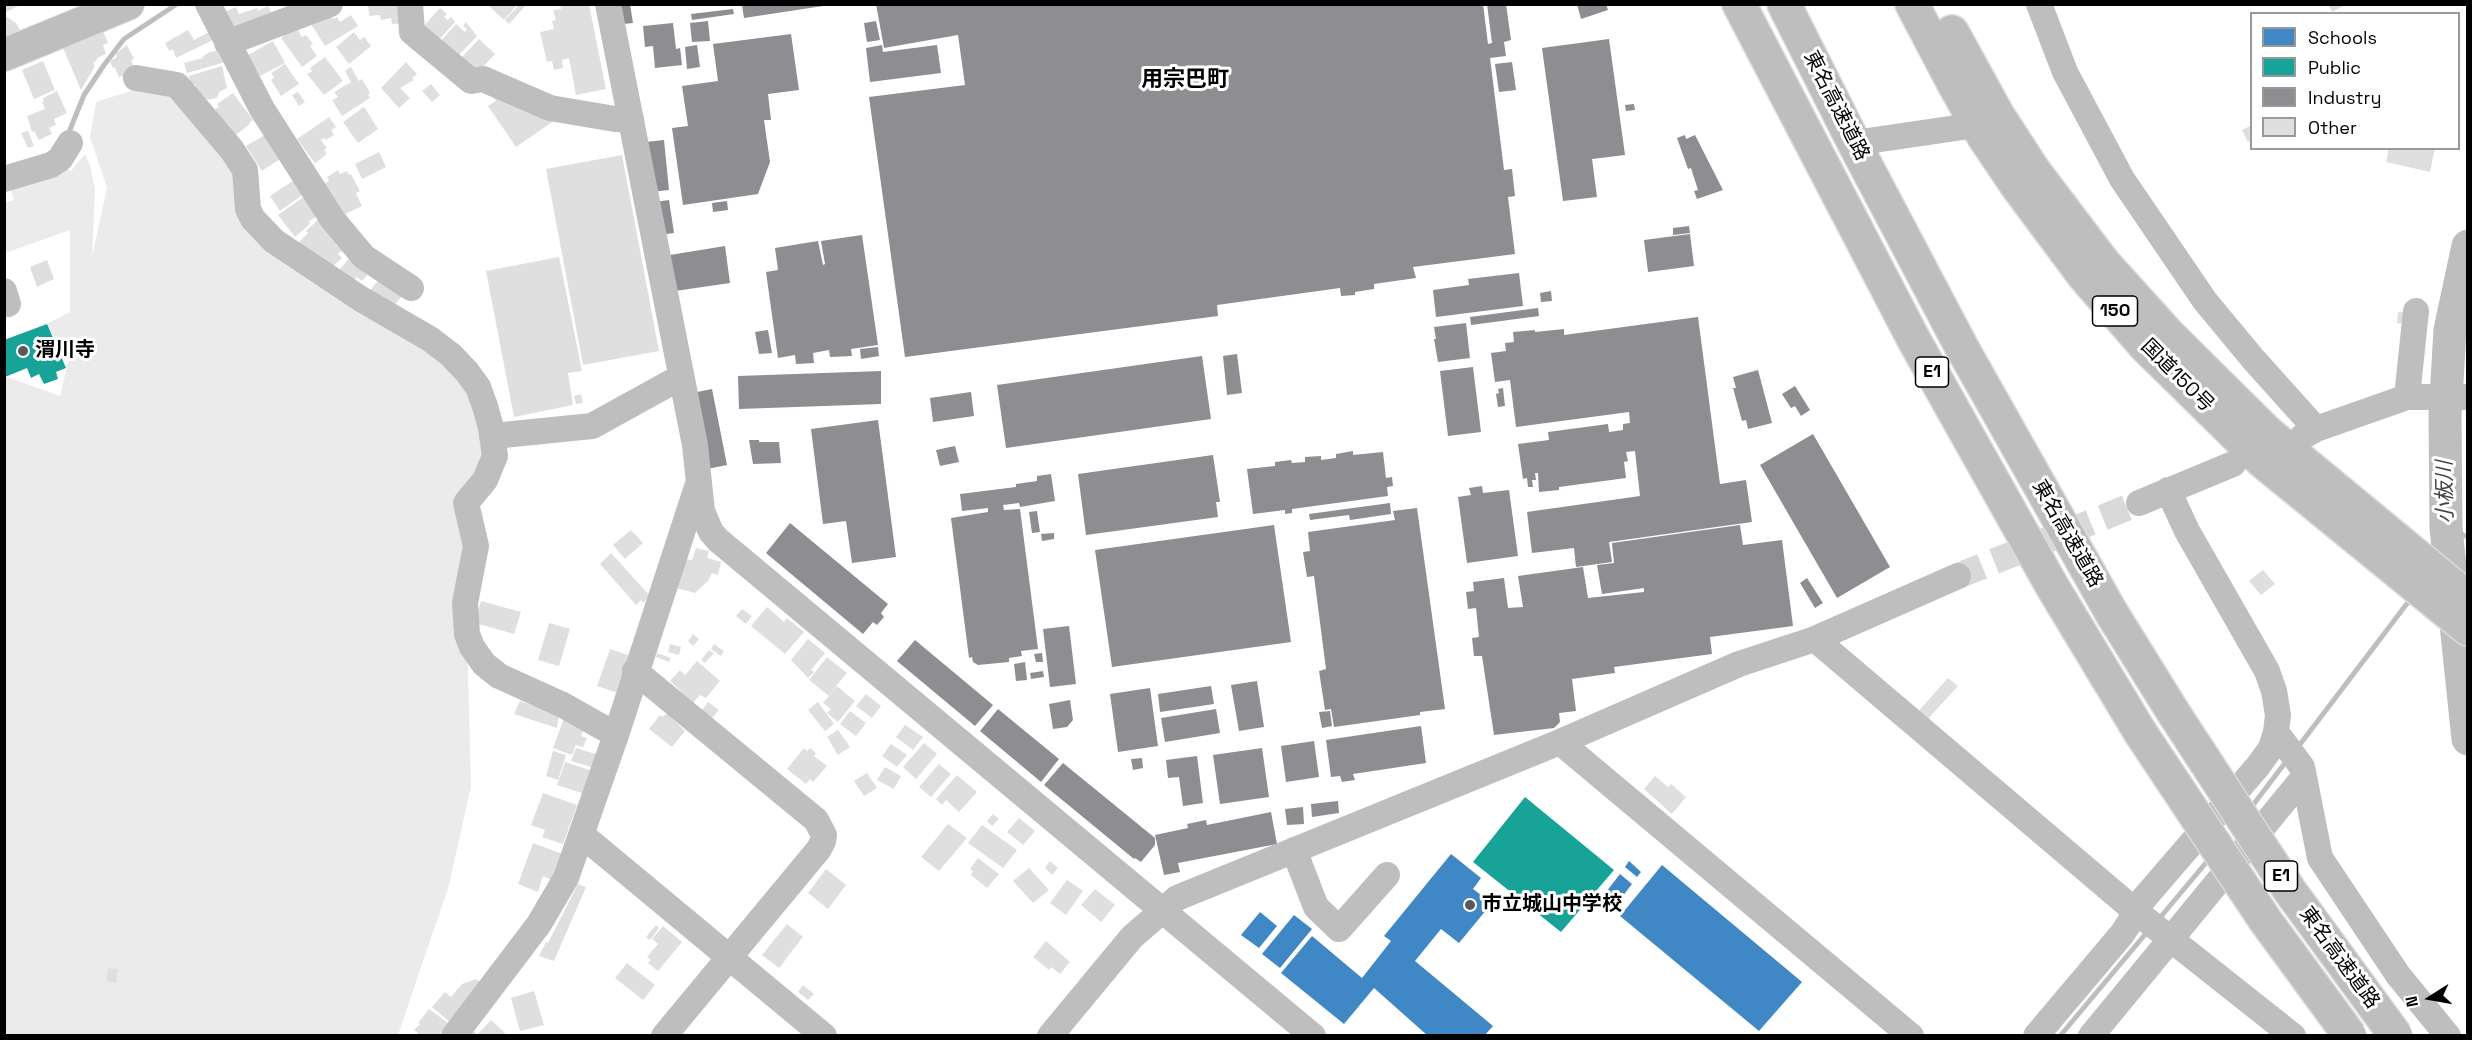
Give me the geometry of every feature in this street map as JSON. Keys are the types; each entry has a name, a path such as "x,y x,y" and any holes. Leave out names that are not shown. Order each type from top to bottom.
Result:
{"highway":[{"name":"東名高速道路","path":"1739,4 1914,340 2052,586 2140,732 2259,911 2350,1035"},
{"name":"東名高速道路","path":"1784,4 1854,143 1962,346 2111,612 2173,712 2290,891 2396,1035"},
{"name":"国道150号","path":"1912,4 1975,121 2017,186 2084,276 2145,346 2262,461 2391,551 2468,598"},
{"name":"国道150号","path":"1938,4 1997,114 2034,171 2103,262 2169,335 2468,629"}],"main road":[{"path":"4,55 128,4"}],"street":[{"path":"208,4 262,110 333,220 364,257 411,288"},
{"path":"227,43 330,4"},
{"path":"410,4 412,32 471,81 483,79 550,108 615,119 631,119"},
{"path":"609,4 694,445 698,484 706,525 718,540 1313,1035"},
{"path":"2039,4 2065,72 2121,179 2205,301 2254,360 2309,433 2407,397 2468,398"},
{"path":"136,78 177,85 225,141 245,170 248,209 253,219 274,241 369,304 430,339 451,355 478,387 493,436 495,456 492,467 479,489 466,503 476,546 465,603 467,634 472,647 484,664 499,676 563,705 616,735"},
{"path":"1854,143 1963,127 1975,121"},
{"path":"4,178 51,165 60,159 70,143"},
{"path":"2407,397 2416,311"},
{"path":"493,436 592,426 681,377"},
{"path":"2139,503 2233,464"},
{"path":"454,1035 539,924 566,878 616,735 635,671 698,484"},
{"path":"2168,490 2210,571 2267,671 2274,691 2280,737 2303,772 2320,858 2398,975 2448,1035"},
{"path":"1050,1035 1132,937 1177,898 1560,742 1739,664 1815,639 1958,576"},
{"path":"1815,639 2134,910 2293,1035"},
{"path":"635,671 816,820 822,828 824,841 664,1035"},
{"path":"2036,1035 2122,934 2134,910 2258,766 2280,737"},
{"path":"1560,742 1911,1035"},
{"path":"2091,1035 2303,772"},
{"path":"582,835 824,1035"},
{"path":"1294,850 1316,907 1340,929 1387,875"}],"shaded area":[{"path":"159,82 230,156 243,219 451,355 485,406 485,459 467,634 471,786 449,885 398,1035 5,1035 5,376 60,396 70,354 64,360 47,324 70,312 70,230 5,253 5,203 14,200 9,184 63,167 71,171 85,154 90,165 95,190 92,257 107,188 90,137 96,102"}],"building: Schools":[{"path":"1451,854 1481,878 1473,889 1492,903 1459,943 1441,929 1415,961 1493,1026 1484,1036 1428,1036 1374,988 1344,1024 1281,973 1312,936 1362,978 1391,941 1384,936"},
{"path":"1629,861 1641,872 1637,877 1625,867"},
{"path":"1662,865 1802,982 1759,1031 1620,916"},
{"path":"1620,874 1632,884 1615,906 1603,896"},
{"path":"1260,912 1277,926 1259,948 1241,935"},
{"path":"1294,915 1312,929 1280,968 1262,954"}],"building: Public":[{"path":"47,324 66,368 56,372 58,379 44,384 39,374 31,378 27,368 5,377 4,340"},
{"path":"1525,797 1614,870 1561,932 1473,862"}],"building: Industry":[{"path":"619,4 630,4 633,23 623,24"},
{"path":"876,4 1483,4 1488,44 1492,43 1487,4 1506,4 1511,40 1504,42 1506,56 1490,58 1504,170 1512,169 1515,196 1508,197 1515,254 1413,267 1416,278 1374,284 1374,289 1355,292 1355,295 1341,296 1340,288 1217,305 1218,316 905,357 869,97 965,85 958,35 884,48"},
{"path":"1577,4 1606,4 1608,10 1581,19"},
{"path":"742,5 823,5 823,6 744,18"},
{"path":"733,9 734,14 692,20 691,14"},
{"path":"708,21 710,41 692,42 690,23"},
{"path":"876,21 880,40 867,42 864,23"},
{"path":"673,23 676,49 680,48 682,65 655,68 653,46 645,47 643,26"},
{"path":"791,34 799,90 768,94 771,120 764,120 770,162 758,194 683,205 672,128 688,126 682,86 718,81 713,44"},
{"path":"1609,39 1625,155 1592,159 1597,197 1563,201 1542,48"},
{"path":"697,45 700,67 687,69 685,47"},
{"path":"882,45 883,52 937,45 941,73 870,82 866,48"},
{"path":"1512,62 1516,90 1499,92 1495,64"},
{"path":"1634,104 1635,110 1626,111 1625,105"},
{"path":"1685,135 1686,139 1695,135 1723,190 1697,199 1694,191 1698,190 1691,168 1688,169 1677,138"},
{"path":"664,140 669,190 651,192 646,142"},
{"path":"669,200 674,233 660,235 654,202"},
{"path":"727,201 728,210 713,212 712,203"},
{"path":"1689,226 1690,233 1673,235 1673,228"},
{"path":"1690,234 1694,266 1648,272 1644,240"},
{"path":"862,235 878,345 851,349 852,356 830,357 829,350 813,353 814,363 796,364 795,355 778,358 766,272 778,270 775,248 818,241 823,265 825,264 821,241"},
{"path":"725,246 730,283 675,291 670,255"},
{"path":"1519,273 1523,306 1436,317 1433,290 1469,285 1468,279"},
{"path":"1551,291 1552,301 1541,302 1540,293"},
{"path":"1538,308 1539,316 1471,325 1470,317"},
{"path":"1698,317 1720,484 1746,480 1752,522 1609,542 1612,562 1576,567 1574,548 1532,553 1527,512 1640,496 1635,451 1626,452 1628,461 1624,462 1626,478 1539,492 1538,473 1535,473 1536,480 1532,480 1533,487 1528,487 1527,478 1523,479 1518,444 1549,440 1548,432 1608,424 1609,432 1623,430 1623,424 1630,423 1629,412 1516,427 1510,380 1495,382 1491,353 1506,351 1505,343 1514,342 1513,332 1564,329 1564,335"},
{"path":"1466,323 1470,358 1438,362 1434,327"},
{"path":"768,330 772,353 759,354 755,332"},
{"path":"878,347 879,356 861,359 860,349"},
{"path":"1237,354 1242,393 1227,395 1223,356"},
{"path":"1202,356 1211,419 1006,448 997,385"},
{"path":"1473,367 1481,432 1448,436 1440,371"},
{"path":"1758,370 1772,423 1748,429 1746,420 1742,421 1733,388 1736,388 1733,377"},
{"path":"881,371 881,404 739,409 738,376"},
{"path":"1795,386 1810,410 1801,416 1795,406 1791,408 1782,394"},
{"path":"1503,388 1505,406 1498,407 1496,394 1499,393 1498,389"},
{"path":"712,389 727,465 707,469 692,393"},
{"path":"971,392 974,416 933,422 930,398"},
{"path":"878,420 896,557 852,563 846,521 823,524 811,429"},
{"path":"1813,434 1890,567 1837,598 1760,465"},
{"path":"749,440 779,442 781,463 753,464"},
{"path":"955,446 959,462 940,466 936,450"},
{"path":"1353,451 1353,455 1383,452 1386,478 1392,477 1393,486 1387,487 1388,496 1292,509 1292,513 1285,514 1285,510 1253,514 1247,469 1275,466 1275,462 1291,460 1292,463 1305,462 1305,457 1321,456 1321,460 1336,458 1336,454"},
{"path":"1213,455 1220,502 1216,502 1218,517 1086,535 1078,474"},
{"path":"1051,474 1055,501 1020,507 1019,503 1003,505 1004,510 1020,509 1038,649 1021,651 1022,656 1009,658 1009,662 978,665 973,662 972,657 969,658 951,518 988,512 988,508 962,511 960,494 1016,487 1016,484 1037,481 1037,476"},
{"path":"1482,486 1483,493 1509,490 1518,556 1467,563 1458,497 1471,495 1469,488"},
{"path":"1390,503 1391,514 1350,520 1349,515 1310,520 1309,514"},
{"path":"1417,508 1445,709 1420,712 1420,715 1334,727 1331,709 1325,710 1319,671 1326,669 1314,576 1307,577 1303,552 1310,551 1308,532 1395,520 1393,511"},
{"path":"1037,511 1040,532 1032,533 1029,512"},
{"path":"790,523 888,604 881,613 884,617 877,625 873,622 863,634 766,553"},
{"path":"1274,525 1291,642 1112,667 1095,550"},
{"path":"1740,525 1743,545 1782,540 1793,626 1710,637 1712,654 1614,667 1615,673 1572,679 1576,711 1559,713 1560,722 1554,728 1494,735 1482,656 1474,656 1472,638 1479,637 1476,608 1468,609 1466,592 1474,591 1473,582 1504,578 1508,608 1523,607 1518,576 1583,567 1588,598 1644,592 1644,588 1602,594 1597,565 1614,563 1612,543"},
{"path":"1054,533 1054,539 1042,541 1041,534"},
{"path":"1807,578 1823,603 1815,608 1800,583"},
{"path":"1069,626 1076,684 1050,687 1043,629"},
{"path":"915,640 993,705 975,726 897,661"},
{"path":"1042,653 1043,662 1036,662 1034,654"},
{"path":"1025,662 1027,680 1016,681 1014,664"},
{"path":"1043,671 1044,677 1031,679 1030,673"},
{"path":"1257,681 1264,727 1239,731 1231,685"},
{"path":"1211,686 1214,704 1160,712 1158,694"},
{"path":"1150,688 1158,746 1118,752 1110,694"},
{"path":"1070,700 1073,720 1067,727 1053,729 1049,704"},
{"path":"998,709 1059,759 1041,782 980,731"},
{"path":"1216,709 1220,733 1165,742 1161,718"},
{"path":"1330,711 1332,726 1322,728 1319,712"},
{"path":"1421,726 1426,763 1353,774 1355,780 1342,782 1340,776 1331,777 1326,740"},
{"path":"1314,741 1319,777 1286,782 1281,746"},
{"path":"1262,748 1269,797 1220,804 1213,755"},
{"path":"1197,756 1203,803 1183,806 1179,777 1168,778 1166,760"},
{"path":"1142,758 1143,768 1133,770 1131,759"},
{"path":"1063,763 1155,838 1155,845 1141,862 1134,859 1044,785"},
{"path":"1338,801 1339,813 1312,817 1311,804"},
{"path":"1303,807 1304,824 1287,825 1285,809"},
{"path":"1271,812 1277,844 1178,863 1180,872 1164,875 1155,835 1188,828 1187,824 1206,820 1207,825"}],"building: Other":[{"path":"4,4 22,4 4,13"},
{"path":"368,4 404,4 406,23 392,24 391,18 381,20 380,15 369,16"},
{"path":"487,4 518,4 504,20"},
{"path":"520,4 527,4 509,24 505,20"},
{"path":"560,4 589,4 606,89 576,95 569,58 562,60 563,68 554,70 552,61 547,62 540,32 554,29 552,21 556,20 553,10 561,9"},
{"path":"2328,4 2347,4 2332,12"},
{"path":"268,6 273,16 229,33 220,14 236,7 239,14 257,8 258,11"},
{"path":"440,8 447,14 444,17 448,20 451,17 455,22 436,43 419,31"},
{"path":"330,13 333,19 337,17 340,22 351,15 358,26 325,46 311,24"},
{"path":"4,15 16,23 24,38 4,45"},
{"path":"466,22 477,36 457,57 440,42 456,24 465,32 467,29 463,26"},
{"path":"101,26 108,43 103,45 106,54 97,58 93,63 95,66 81,90 61,43"},
{"path":"296,27 302,37 306,35 313,44 310,46 317,56 302,67 281,38"},
{"path":"188,30 194,40 211,31 215,39 176,58 173,49 169,51 165,43"},
{"path":"354,32 360,40 364,37 371,46 349,64 336,47"},
{"path":"479,39 495,54 478,72 462,57"},
{"path":"273,41 285,63 260,76 248,55"},
{"path":"127,45 134,59 131,60 137,76 124,81 122,76 119,77 110,61 117,57 115,54"},
{"path":"225,49 229,61 187,73 184,63 203,58 210,52"},
{"path":"325,57 343,81 324,95 307,74 312,71 310,68"},
{"path":"43,61 55,90 34,99 22,70"},
{"path":"406,62 417,74 412,78 414,80 400,88 410,98 399,108 381,88"},
{"path":"285,64 299,84 281,96 271,80 274,77 271,73"},
{"path":"222,66 227,88 219,92 217,98 199,101 195,84 191,85 189,76"},
{"path":"351,67 359,81 362,79 370,93 368,95 370,98 342,116 332,100 338,97 334,92 351,82 345,71"},
{"path":"431,84 440,95 432,102 422,91"},
{"path":"57,91 67,113 54,119 56,125 49,128 52,134 39,140 34,131 32,132 27,116 45,109 43,98"},
{"path":"298,92 305,102 299,106 292,95"},
{"path":"502,92 558,118 516,147 488,106 496,101 494,98"},
{"path":"233,93 253,120 233,137 215,109 219,107 217,104"},
{"path":"364,107 378,129 358,143 343,122"},
{"path":"329,117 336,127 331,130 334,135 321,140 327,148 324,150 327,154 315,163 297,139"},
{"path":"2250,126 2250,141 2248,142 2242,130"},
{"path":"28,131 34,146 28,148 21,133"},
{"path":"265,135 280,159 262,171 246,146"},
{"path":"2389,150 2435,150 2430,172 2386,162"},
{"path":"379,152 386,167 362,179 355,164"},
{"path":"622,155 659,351 583,365 546,169"},
{"path":"338,170 340,174 347,171 349,175 351,174 360,191 356,193 362,206 341,216 324,184 329,181 327,177"},
{"path":"299,177 308,191 280,211 270,196"},
{"path":"309,193 316,217 309,221 310,224 295,237 278,215"},
{"path":"325,213 340,241 335,246 350,242 352,248 340,252 338,254 342,258 327,272 299,242 308,233 306,231"},
{"path":"353,254 371,271 362,281 357,277 351,283 338,271"},
{"path":"559,257 582,371 568,373 573,405 514,417 486,271"},
{"path":"47,260 54,279 37,287 30,267"},
{"path":"383,274 405,292 387,315 365,297"},
{"path":"2398,312 2410,313 2409,324 2397,323"},
{"path":"581,394 583,403 576,404 574,396"},
{"path":"631,530 643,543 625,559 613,545"},
{"path":"696,548 709,551 707,558 721,562 718,575 712,573 708,581 695,593 676,588 685,559 692,560"},
{"path":"611,553 650,596 643,603 641,600 636,605 600,564"},
{"path":"2263,570 2275,584 2261,595 2249,581"},
{"path":"481,601 521,612 514,634 475,623"},
{"path":"767,607 784,622 787,618 804,632 785,654 751,626"},
{"path":"742,609 752,616 746,624 736,616"},
{"path":"549,623 570,629 559,666 538,660"},
{"path":"693,634 699,639 693,646 688,641"},
{"path":"808,639 825,653 811,670 814,672 808,678 791,660"},
{"path":"670,644 681,647 679,655 668,652"},
{"path":"714,644 724,651 721,656 711,649"},
{"path":"610,649 631,656 618,693 597,686"},
{"path":"709,650 714,653 705,663 701,660"},
{"path":"657,653 671,658 669,662 656,657"},
{"path":"827,657 847,673 831,692 837,686 855,701 838,722 827,713 831,709 823,703 829,696 809,680"},
{"path":"697,661 720,681 706,698 700,695 693,703 670,681 680,670 685,675"},
{"path":"1948,678 1958,686 1925,722 1916,714"},
{"path":"866,694 881,706 872,718 856,706"},
{"path":"520,701 552,712 560,709 557,728 514,714"},
{"path":"708,702 719,710 712,718 702,710"},
{"path":"818,702 834,724 825,731 808,710"},
{"path":"850,711 866,723 856,736 840,724"},
{"path":"667,713 685,731 672,747 649,729 660,715 663,717"},
{"path":"564,718 585,726 581,736 587,738 583,747 576,745 572,755 553,748"},
{"path":"905,725 923,737 913,750 896,737"},
{"path":"838,730 850,747 838,755 827,737"},
{"path":"924,743 937,754 916,779 903,767"},
{"path":"891,744 907,755 897,767 882,756"},
{"path":"576,748 599,755 594,768 571,761"},
{"path":"804,748 807,751 810,748 816,753 814,756 827,766 813,782 810,779 806,784 787,769"},
{"path":"553,751 566,755 558,780 546,776"},
{"path":"565,762 593,771 585,794 557,785"},
{"path":"939,764 951,774 931,797 919,787"},
{"path":"885,767 901,776 894,789 877,780"},
{"path":"867,773 877,788 864,796 854,781"},
{"path":"957,775 977,792 959,812 946,800 942,805 936,799"},
{"path":"1655,776 1668,787 1671,784 1686,797 1672,814 1644,789"},
{"path":"543,793 577,805 563,844 542,837 545,830 531,825"},
{"path":"993,814 999,819 992,826 987,821"},
{"path":"1019,818 1035,831 1023,845 1007,832"},
{"path":"948,824 967,838 939,871 921,857"},
{"path":"982,825 1017,850 1003,868 968,843"},
{"path":"533,843 565,855 552,880 543,876 538,892 518,884"},
{"path":"978,858 999,874 987,888 971,875 973,871 970,869"},
{"path":"1050,861 1058,868 1052,875 1045,868"},
{"path":"1029,868 1049,890 1033,903 1013,881"},
{"path":"826,869 846,885 828,909 808,893"},
{"path":"1067,880 1083,891 1066,915 1050,903"},
{"path":"578,884 586,887 554,961 539,956 546,942 548,943"},
{"path":"1095,889 1115,905 1101,922 1081,905"},
{"path":"787,924 803,937 779,968 762,955"},
{"path":"656,925 659,928 650,940 646,937"},
{"path":"663,926 682,942 658,971 648,963 651,960 647,957 658,944 652,939"},
{"path":"1046,941 1070,962 1060,974 1051,967 1049,970 1033,957"},
{"path":"627,963 655,985 643,1000 615,978"},
{"path":"108,968 118,969 116,983 106,981"},
{"path":"476,979 483,984 451,1023 432,1007 445,992 451,997 462,984"},
{"path":"803,985 814,994 808,1000 798,992"},
{"path":"534,991 544,1025 520,1031 511,998"},
{"path":"429,1009 448,1023 438,1036 416,1036 418,1033 414,1030"},
{"path":"491,1020 506,1034 504,1036 469,1036 474,1031 477,1035"}],"waterway":[{"path":"67,137 84,95 124,39 177,4"},
{"name":"小板川","path":"2468,246 2450,330 2445,416 2446,528 2468,739"},
{"path":"2446,528 2468,537"},
{"path":"2439,560 2448,548"},
{"path":"2298,747 2412,597"},
{"path":"2250,809 2288,759"},
{"path":"2158,920 2210,858"},
{"path":"2060,1036 2148,931"}],"tunnel":[{"path":"1958,576 2139,503"}],"place":[{"name":"渭川寺","path":"23,351"},
{"name":"市立城山中学校","path":"1470,905"}],"district":[{"name":"用宗巴町","path":"1185,80"}]}
